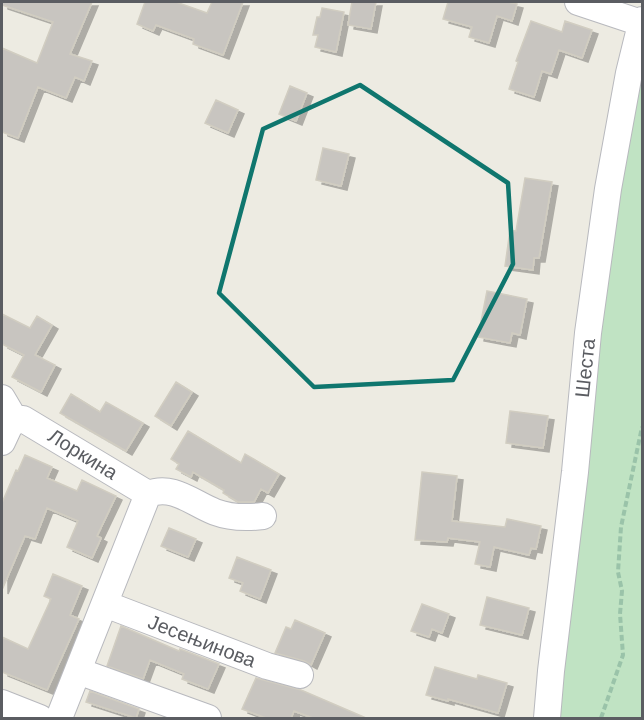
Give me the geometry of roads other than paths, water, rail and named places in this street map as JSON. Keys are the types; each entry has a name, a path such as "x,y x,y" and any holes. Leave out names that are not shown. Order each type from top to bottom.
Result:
{"street":[{"path":"578,2 642,22"},
{"name":"Шеста","path":"547,718 591,311 608,189 629,73 642,22"},
{"path":"2,398 15,420 2,442"},
{"name":"Лоркина","path":"15,420 23,419 30,422 148,494"},
{"path":"59,718 148,494 158,490 167,490 215,512 248,518 263,516"},
{"name":"Јесењинова","path":"105,604 267,666 300,675"},
{"path":"78,670 208,718"},
{"path":"2,703 40,718"}]}
